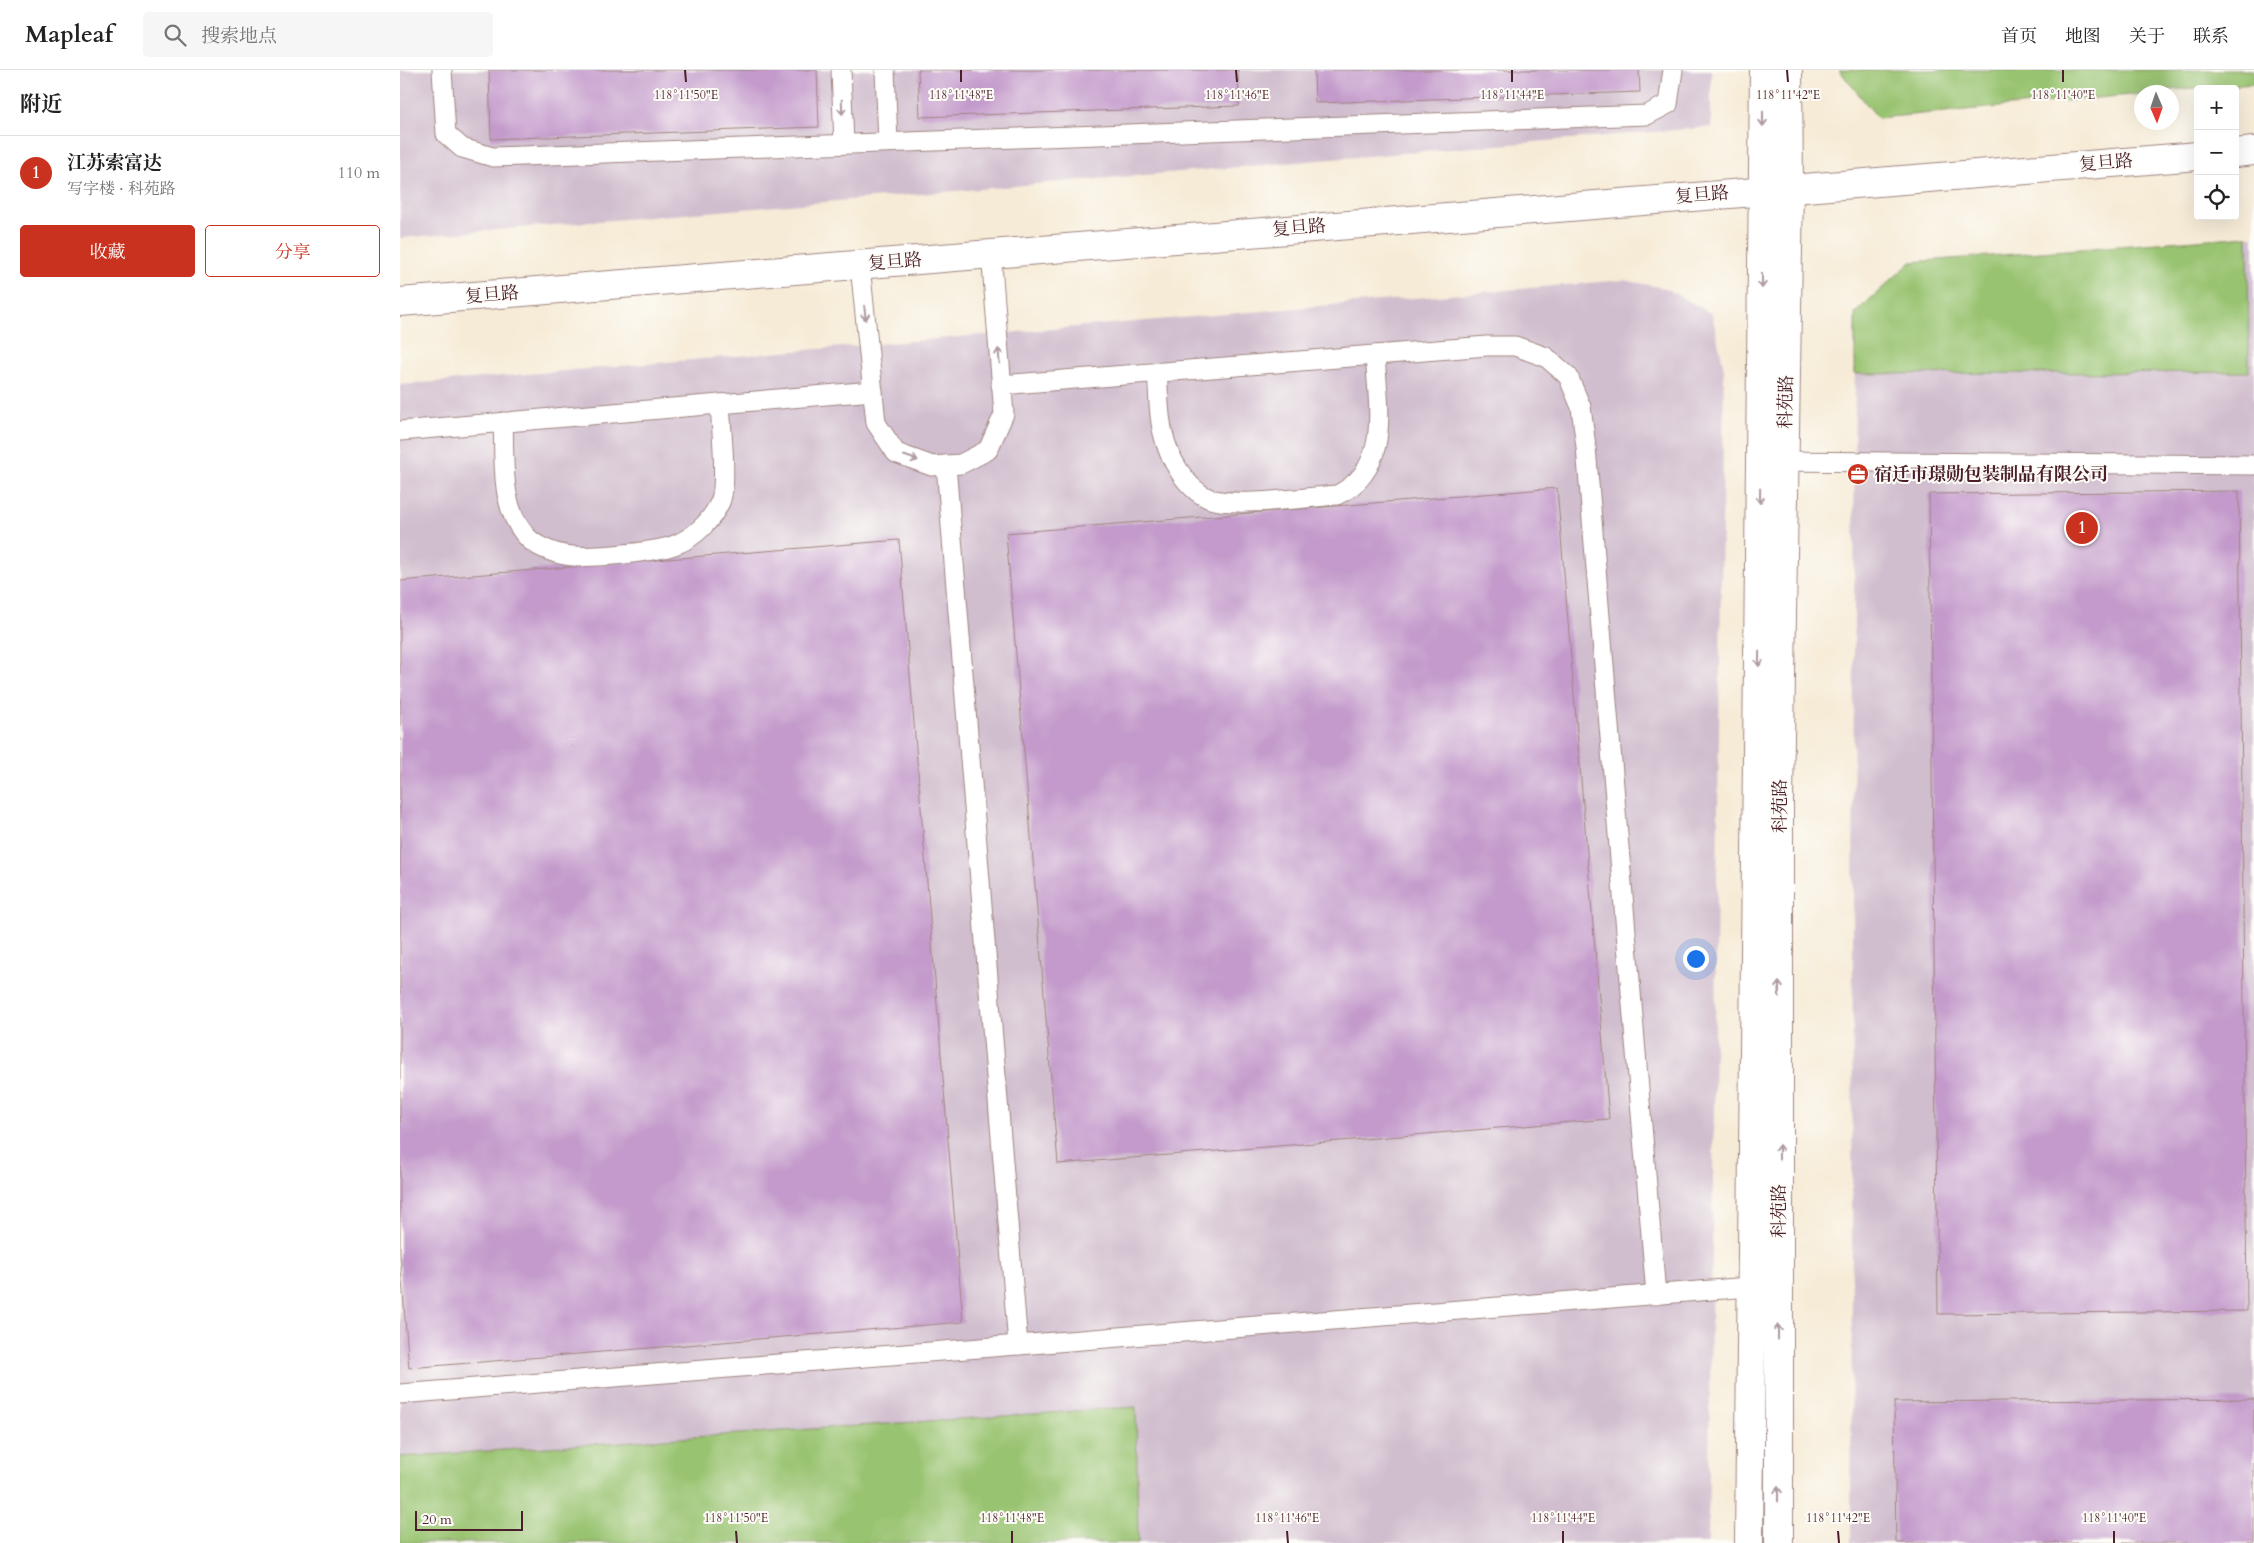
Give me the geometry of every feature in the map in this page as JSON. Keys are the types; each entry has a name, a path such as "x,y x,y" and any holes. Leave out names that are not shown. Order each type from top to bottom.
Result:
{"street":[{"name":"科苑路","path":"1764,70 1763,190 1773,461 1779,809 1779,1543"},
{"name":"科苑路","path":"1750,1543 1752,1287 1773,461 1789,188 1788,70"},
{"path":"2239,153 2254,151"},
{"name":"复旦路","path":"400,302 2194,156"}],"lane":[{"path":"442,70 446,134 462,148 493,157 1647,114 1668,104 1673,70"},
{"path":"841,70 844,144"},
{"path":"885,70 888,142"},
{"path":"860,264 876,423 896,453 932,466 962,464 988,450 1004,414 991,253"},
{"path":"1001,384 1487,346 1515,346 1546,357 1568,376 1581,406 1656,1294"},
{"path":"1157,373 1163,432 1167,446 1175,464 1191,484 1207,498 1228,503 1337,495 1350,488 1362,477 1378,441 1375,355"},
{"path":"400,431 873,391"},
{"path":"503,422 507,496 514,519 528,538 550,551 573,556 661,550 679,544 696,533 720,502 723,485 720,404"},
{"path":"1773,461 2254,465"},
{"path":"946,465 1018,1345"},
{"path":"400,1394 1752,1287 1778,1283"}],"shaded area":[{"path":"400,70 1711,70 1711,127 400,238"},
{"path":"2254,236 2254,1543 1851,1543 1855,313 1911,262"},
{"path":"1623,280 1665,288 1712,314 1724,369 1708,1543 1138,1543 1135,1407 400,1457 400,385"}],"green space":[{"path":"1839,70 2254,70 2254,84 2194,85 2194,88 2179,89 2179,85 2134,85 2134,95 1878,118"},
{"path":"2248,236 2249,372 1855,374 1855,313 1911,262"},
{"path":"1136,1407 1138,1543 400,1543 400,1457"}],"building":[{"path":"489,70 817,70 819,127 491,139"},
{"path":"918,70 1238,70 1239,106 920,117"},
{"path":"1314,70 1639,70 1640,92 1315,103"},
{"path":"1557,488 1609,1119 1058,1164 1006,533"},
{"path":"2239,491 2247,1311 1938,1314 1929,494"},
{"path":"899,540 963,1322 409,1368 400,1255 400,581"},
{"path":"2254,1399 2254,1543 1896,1543 1894,1402"}],"place":[{"name":"宿迁市璟勋包装制品有限公司","path":"1858,474"},
{"name":"江苏索富达","path":"2082,528"}]}
